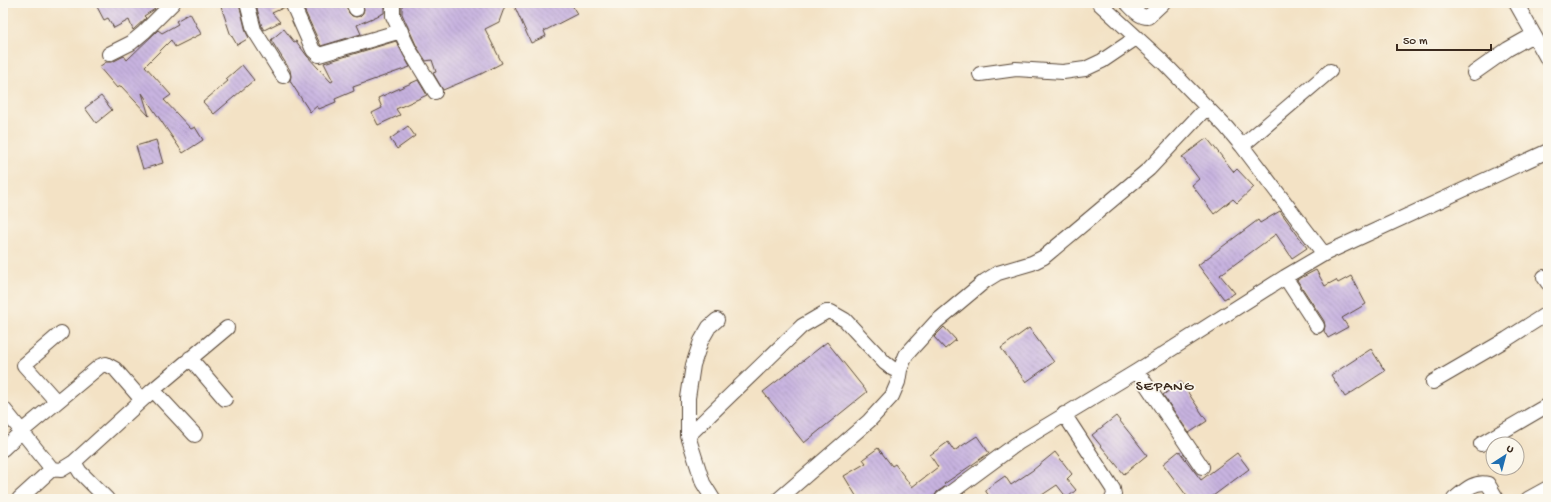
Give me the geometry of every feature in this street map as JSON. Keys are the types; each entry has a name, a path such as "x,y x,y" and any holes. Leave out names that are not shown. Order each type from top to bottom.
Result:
{"street":[{"path":"109,54 131,42 144,32 173,3"},
{"path":"247,3 254,30 283,76"},
{"path":"292,3 313,50 319,55 400,31"},
{"path":"393,3 393,16 400,31 410,51 435,92"},
{"path":"1099,3 1162,61 1207,107 1242,146 1324,254"},
{"path":"1127,3 1137,12 1145,17 1148,17 1163,3"},
{"path":"1516,3 1548,60"},
{"path":"1474,74 1508,49 1533,35"},
{"path":"980,74 1016,70 1063,72 1084,69 1102,61 1136,38"},
{"path":"1242,146 1330,71"},
{"path":"779,499 869,421 892,396 906,355 936,322 985,281 998,273 1032,263 1044,257 1149,169 1207,107"},
{"path":"942,499 1018,442 1137,371 1285,276 1324,254 1548,151"},
{"path":"1285,276 1317,326"},
{"path":"688,436 802,326 826,312 831,312 845,320 885,363 893,369 900,370"},
{"path":"1433,382 1508,339 1548,313"},
{"path":"712,499 703,483 688,436 688,398 693,365 701,341 709,326 717,320"},
{"path":"3,408 52,468 62,470 74,462 153,390 227,328"},
{"path":"57,402 24,364 61,333"},
{"path":"190,358 225,399"},
{"path":"3,449 22,431 100,366 106,364 115,369 142,400"},
{"path":"1137,371 1202,467"},
{"path":"153,390 195,435"},
{"path":"1481,444 1548,405"},
{"path":"1064,414 1113,489 1114,495 1112,499"},
{"path":"74,462 80,472 107,499"},
{"path":"19,499 52,468"},
{"path":"1454,499 1477,483 1483,482 1488,484 1497,499"},
{"path":"1528,499 1548,488"}],"building":[{"path":"95,3 151,3 155,9 144,16 146,18 133,30 129,20 114,28 108,18 104,20"},
{"path":"220,3 239,3 246,32 249,38 237,45 230,33"},
{"path":"259,3 284,3 285,7 272,13 280,22 264,30 256,5"},
{"path":"301,3 345,3 349,13 356,17 363,13 364,9 362,3 384,3 384,13 357,25 361,34 321,46"},
{"path":"402,3 506,3 499,22 485,29 502,63 481,74 443,90 433,73 436,72 432,60 426,61 417,47 402,14"},
{"path":"513,3 571,3 577,14 544,31 546,36 531,43"},
{"path":"190,13 201,34 175,47 171,40 145,66 171,95 164,100 191,129 195,127 203,140 183,153 142,93 149,116 121,86 117,88 99,67 106,62 112,62 124,56 127,60 158,30 162,33 178,24 176,21"},
{"path":"284,29 331,82 333,81 324,63 396,41 410,67 353,87 354,91 335,99 336,102 319,109 317,106 310,112 290,81 290,70 271,40"},
{"path":"242,65 254,80 214,114 203,102 228,81 226,79"},
{"path":"418,80 427,95 396,109 400,115 378,125 372,113 382,108 378,98"},
{"path":"101,96 112,110 96,123 85,108"},
{"path":"408,126 415,136 397,149 390,139"},
{"path":"1207,138 1234,172 1237,169 1254,187 1237,203 1233,199 1214,214 1192,185 1199,179 1182,157"},
{"path":"156,140 163,163 143,169 136,146"},
{"path":"1280,211 1307,248 1292,258 1276,234 1220,275 1235,293 1224,299 1198,265 1258,220 1260,223"},
{"path":"1316,270 1325,286 1336,280 1338,283 1351,276 1366,304 1342,318 1348,327 1328,338 1324,331 1324,321 1297,280"},
{"path":"944,327 956,340 945,349 934,337"},
{"path":"1029,328 1054,362 1026,382 1001,348"},
{"path":"827,342 867,392 804,443 763,392"},
{"path":"1371,349 1385,371 1345,397 1331,375"},
{"path":"1181,382 1207,421 1189,433 1163,395"},
{"path":"1116,416 1147,455 1124,474 1092,435"},
{"path":"977,436 989,453 944,484 946,486 937,492 933,499 858,499 844,476 866,463 863,459 878,448 892,466 895,464 912,487 938,467 930,455 948,442 954,451"},
{"path":"1179,451 1201,480 1237,453 1249,469 1209,499 1189,499 1163,464"},
{"path":"1055,452 1072,474 1067,479 1076,490 1067,498 1057,485 1036,499 991,499 985,490 1005,476 1011,485 1033,470"}],"district":[{"name":"SEPANG","path":"1165,385"}]}
